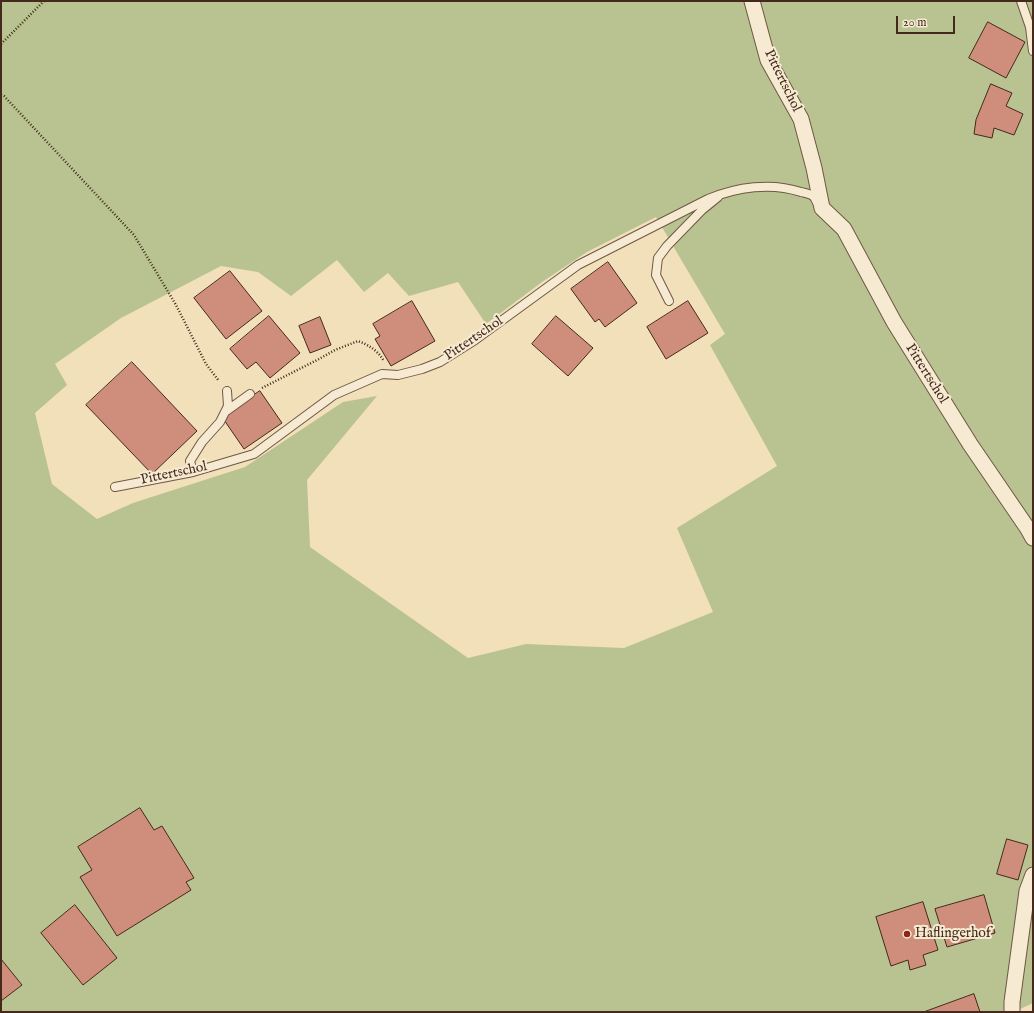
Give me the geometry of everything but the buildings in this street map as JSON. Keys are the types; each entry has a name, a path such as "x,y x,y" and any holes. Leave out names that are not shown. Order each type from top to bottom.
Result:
{"street":[{"name":"Pittertschol","path":"752,1 768,60 801,119 814,168 822,208 844,229 894,322 970,444 1033,538"},
{"path":"1012,1012 1012,1002 1027,891 1033,875"}],"lane":[{"path":"1021,1 1030,26 1033,51"},
{"name":"Pittertschol","path":"114,487 193,472 254,454 334,395 382,374 398,375 422,369 440,362 475,340 578,265 724,192 741,188 777,187 812,195 822,208"},
{"path":"669,301 656,275 658,258 702,210 724,192"},
{"path":"193,472 190,461 202,442 220,422 225,413 228,406 227,391"},
{"path":"225,413 250,394"}],"path":[{"path":"1,44 44,1"},
{"path":"1,94 134,235 176,305 206,364 227,391"},
{"path":"250,394 335,350 358,341 367,344 380,354 393,374"}],"green space":[{"path":"1,1 1033,1 1033,1003 1018,1010 1018,1012 1,1012","holes":["656,217 725,334 710,345 777,466 677,528 713,612 624,648 526,644 468,658 310,547 307,480 377,396 343,402 245,467 133,503 97,519 52,484 35,413 67,385 55,364 121,318 221,266 258,272 291,296 337,260 364,292 388,273 409,296 458,282 486,324 542,282 587,252"]}],"place":[{"name":"Haflingerhof","path":"907,934"}]}
